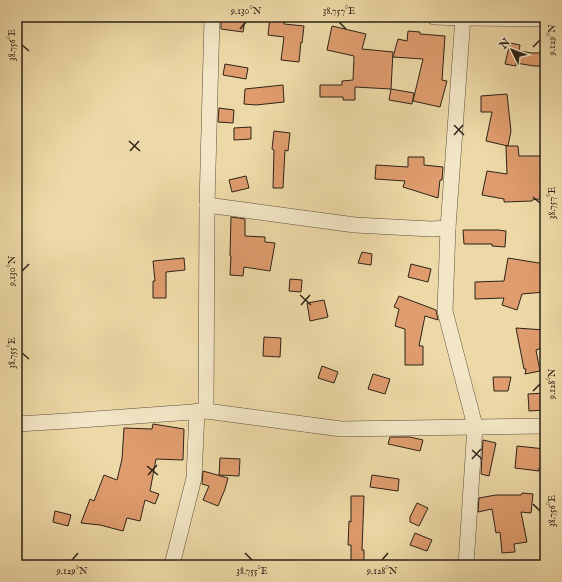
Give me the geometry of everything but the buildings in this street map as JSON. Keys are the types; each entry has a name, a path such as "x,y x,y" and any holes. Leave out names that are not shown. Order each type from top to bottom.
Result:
{"street":[{"path":"172,565 194,478 201,411 212,17"},
{"path":"434,17 545,19"},
{"path":"463,18 448,228 445,311 475,426 466,565"},
{"path":"207,205 355,225 431,229 448,228"},
{"path":"17,424 201,411 341,429 545,426"}]}
